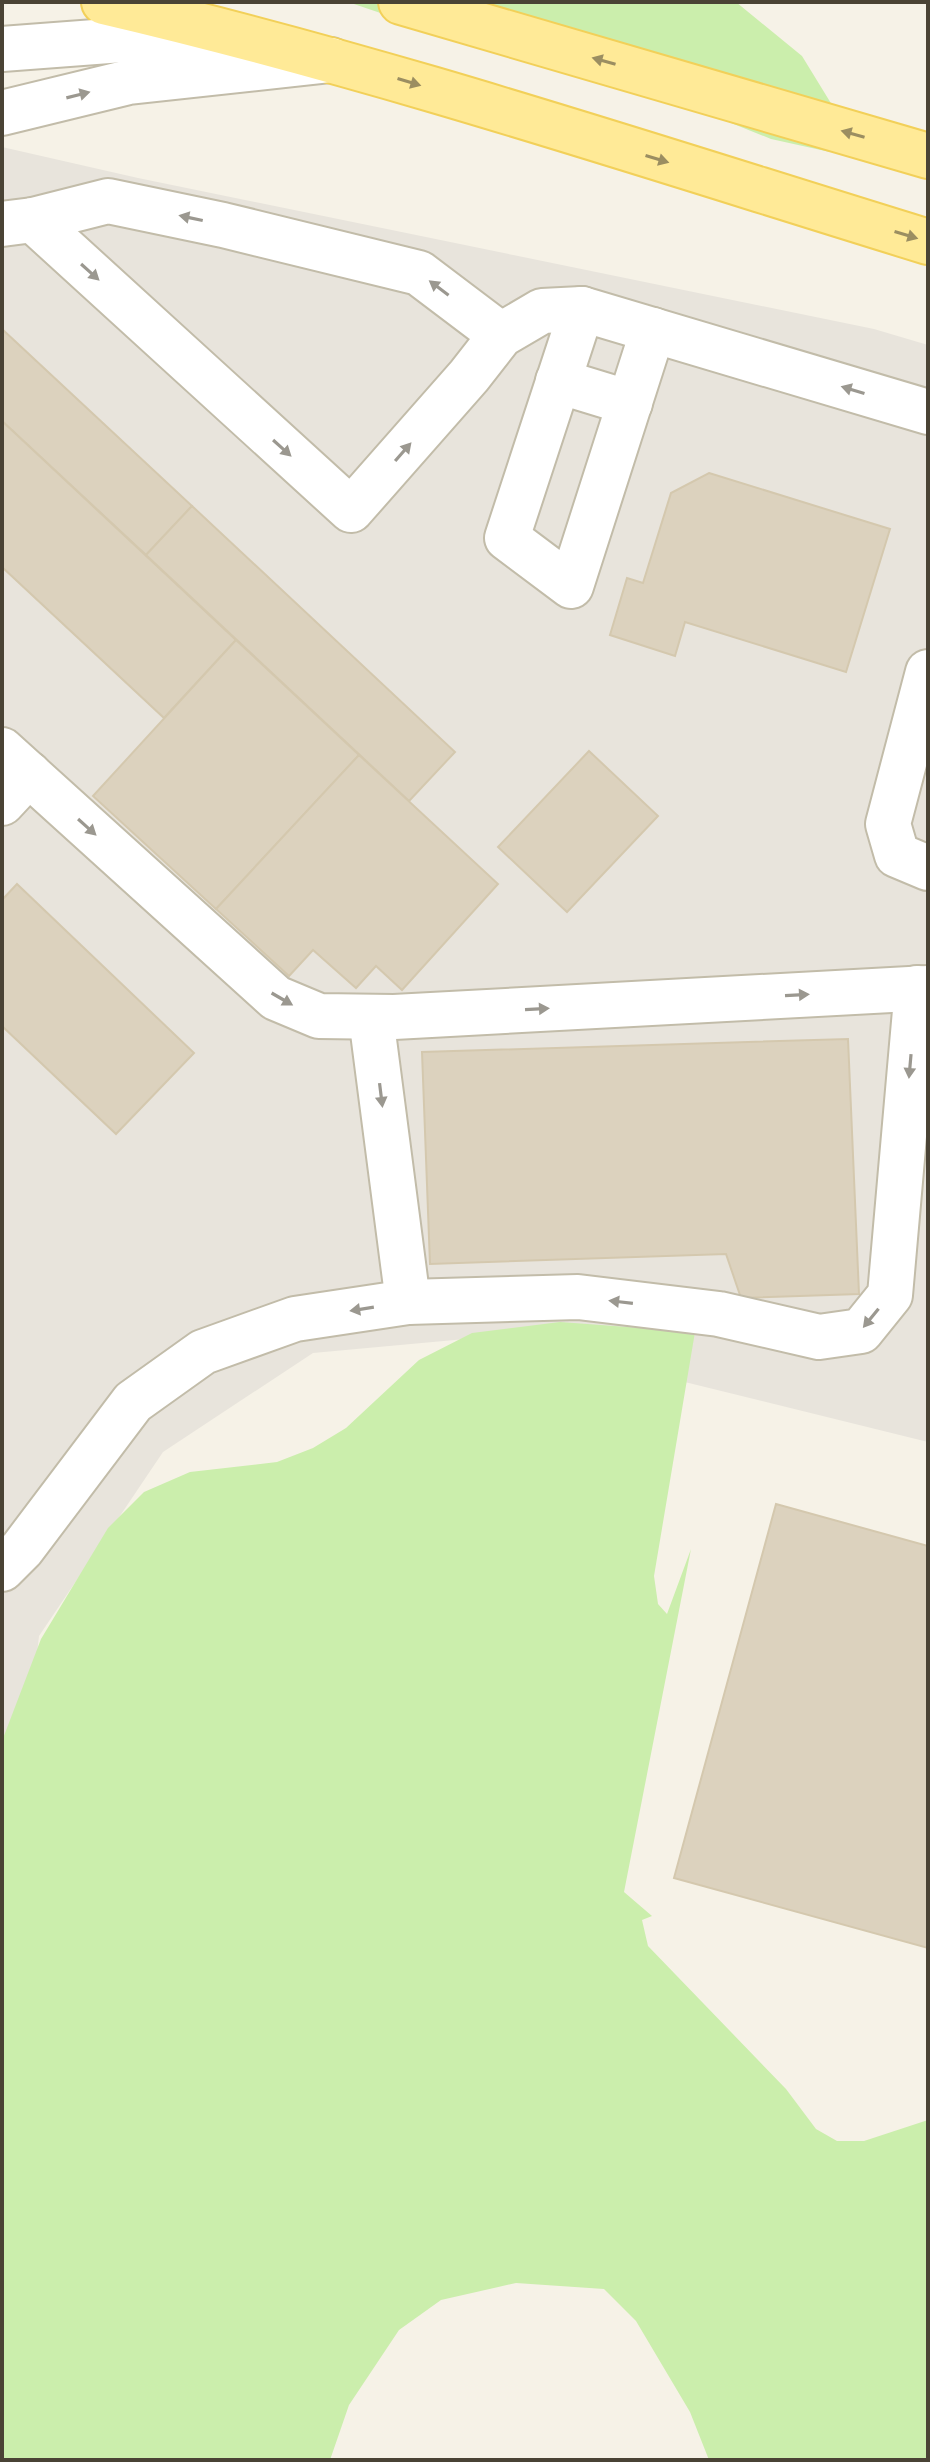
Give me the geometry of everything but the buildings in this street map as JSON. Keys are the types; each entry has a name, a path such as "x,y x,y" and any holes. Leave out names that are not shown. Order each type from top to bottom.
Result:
{"main road":[{"path":"104,2 231,31 334,60 928,242"},
{"path":"401,2 928,156"}],"lane":[{"path":"2,49 231,31"},
{"path":"2,113 129,82 334,60"},
{"path":"17,222 108,201 223,225 419,273 501,335"},
{"path":"17,222 351,510 501,335 542,311 582,309 928,412"},
{"path":"582,309 507,538 571,586 653,330"},
{"path":"558,381 630,403"},
{"path":"925,689 915,769 888,824 897,855 928,868"},
{"path":"2,1569 22,1549 133,1402 203,1352 295,1319 408,1302 578,1297 719,1314 819,1337 861,1331 890,1295 923,988 371,1017 319,1016 276,998 11,776"},
{"path":"371,1017 408,1302"}],"shaded area":[{"path":"2,147 138,178 874,329 928,345 928,1442 498,1336 313,1353 163,1452 39,1636 20,1806 2,1814"}],"green space":[{"path":"348,2 736,2 802,56 859,149 830,152 771,139 642,87 466,42"},
{"path":"560,1322 695,1332 654,1576 658,1604 667,1614 691,1549 624,1892 652,1916 642,1920 648,1946 786,2089 816,2129 837,2141 864,2141 928,2120 928,2460 709,2460 690,2412 636,2321 604,2289 516,2283 441,2300 399,2330 349,2405 330,2460 2,2460 2,1741 41,1639 108,1528 144,1492 190,1472 277,1462 313,1448 346,1428 419,1360 472,1333"}]}
